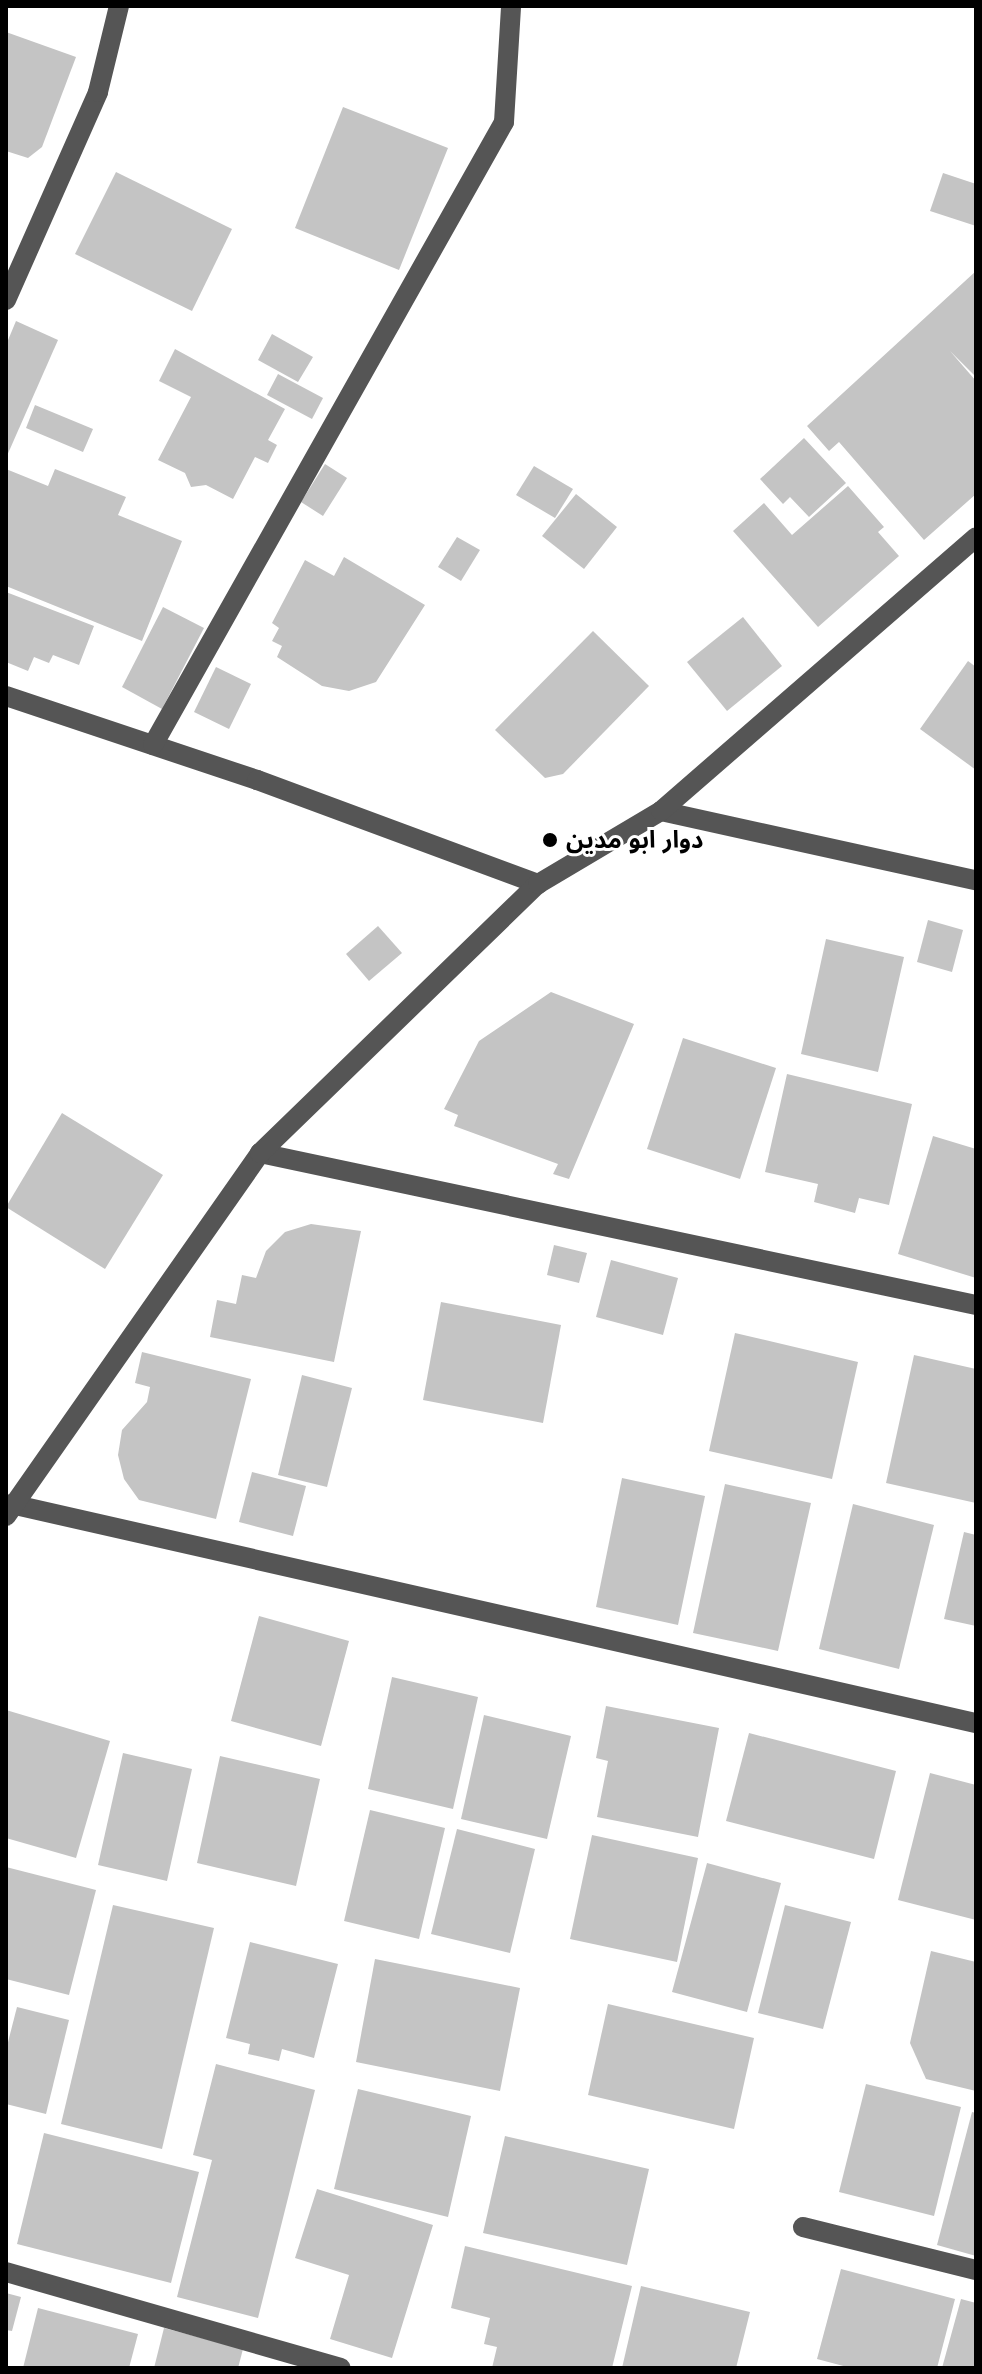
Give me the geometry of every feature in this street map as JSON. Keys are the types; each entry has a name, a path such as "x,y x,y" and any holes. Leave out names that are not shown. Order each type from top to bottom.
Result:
{"street":[{"path":"6,300 98,92 119,6"},
{"path":"153,745 504,122 511,6"},
{"path":"976,537 661,811 538,884 260,1153 8,1510 976,1723"},
{"path":"6,696 153,745 538,884"},
{"path":"661,811 976,880"},
{"path":"260,1153 976,1305"},
{"path":"803,2227 976,2270"},
{"path":"6,2272 340,2368"}],"building":[{"path":"6,32 76,57 42,147 28,158 6,151"},
{"path":"343,107 448,148 399,270 295,228"},
{"path":"116,172 232,229 192,311 75,254"},
{"path":"943,173 976,184 976,226 930,211"},
{"path":"976,271 976,377 950,351 976,381 976,494 924,540 839,442 829,451 807,426"},
{"path":"16,321 58,340 6,458 6,345"},
{"path":"272,334 313,357 298,382 258,360"},
{"path":"175,349 285,409 268,440 277,445 268,463 255,457 233,499 206,485 191,487 185,473 158,460 191,397 159,381"},
{"path":"278,374 323,398 312,419 267,395"},
{"path":"35,405 93,429 83,452 26,428"},
{"path":"804,438 846,483 809,517 790,497 783,504 760,479"},
{"path":"325,464 347,478 323,516 301,502"},
{"path":"534,466 573,489 555,518 516,495"},
{"path":"6,469 48,486 55,469 126,497 118,515 182,541 142,641 6,586"},
{"path":"848,486 884,527 878,532 899,556 818,627 733,531 764,503 792,535"},
{"path":"576,494 617,527 584,569 542,536"},
{"path":"457,537 480,550 461,581 438,567"},
{"path":"344,557 425,605 376,682 349,691 322,686 277,657 282,646 272,641 279,628 272,623 305,560 334,576"},
{"path":"6,592 94,626 79,665 53,655 49,663 34,657 28,671 6,662"},
{"path":"163,607 204,628 162,709 122,687"},
{"path":"743,617 782,666 727,711 687,662"},
{"path":"593,631 649,686 563,774 545,778 495,730"},
{"path":"968,661 976,667 976,770 920,729"},
{"path":"216,667 251,684 229,729 194,712"},
{"path":"928,920 963,930 952,972 917,962"},
{"path":"378,926 402,953 369,981 346,954"},
{"path":"826,939 904,957 878,1072 801,1054"},
{"path":"551,992 634,1024 569,1179 553,1174 558,1164 454,1126 458,1115 444,1109 479,1041"},
{"path":"683,1038 776,1068 740,1179 647,1149"},
{"path":"787,1074 912,1104 889,1205 859,1198 855,1213 814,1202 818,1184 765,1172"},
{"path":"62,1113 163,1175 105,1269 6,1207"},
{"path":"933,1136 976,1149 976,1278 898,1254"},
{"path":"311,1224 361,1231 334,1362 210,1337 217,1300 236,1304 242,1275 256,1278 266,1251 285,1232"},
{"path":"554,1245 587,1253 579,1283 547,1275"},
{"path":"611,1260 678,1278 663,1335 596,1317"},
{"path":"441,1302 561,1325 543,1423 423,1400"},
{"path":"735,1333 858,1362 832,1479 709,1451"},
{"path":"142,1352 251,1379 216,1519 139,1500 124,1479 118,1455 122,1430 147,1402 150,1387 135,1383"},
{"path":"914,1355 976,1369 976,1503 886,1483"},
{"path":"302,1375 352,1388 327,1487 278,1475"},
{"path":"252,1472 306,1486 293,1536 239,1522"},
{"path":"622,1478 705,1496 678,1625 596,1607"},
{"path":"725,1484 811,1503 778,1651 693,1633"},
{"path":"853,1504 934,1525 899,1669 819,1649"},
{"path":"964,1532 976,1535 976,1626 944,1619"},
{"path":"259,1616 349,1641 321,1746 231,1721"},
{"path":"392,1677 478,1697 453,1809 368,1789"},
{"path":"606,1706 719,1728 698,1837 597,1817 608,1761 596,1758"},
{"path":"6,1710 110,1741 76,1858 6,1838"},
{"path":"484,1715 571,1736 547,1839 461,1819"},
{"path":"749,1733 896,1771 874,1859 726,1821"},
{"path":"123,1753 192,1769 167,1881 98,1865"},
{"path":"220,1756 320,1779 296,1886 197,1863"},
{"path":"930,1773 976,1785 976,1920 898,1900"},
{"path":"370,1810 445,1828 419,1939 344,1921"},
{"path":"457,1829 535,1849 510,1953 431,1934"},
{"path":"592,1835 698,1858 677,1962 570,1939"},
{"path":"707,1863 781,1883 747,2012 672,1992"},
{"path":"6,1867 96,1890 69,1995 6,1979"},
{"path":"113,1905 214,1928 162,2149 61,2124"},
{"path":"785,1905 851,1922 823,2029 758,2013"},
{"path":"250,1942 338,1964 314,2058 282,2049 279,2061 248,2054 250,2044 226,2038"},
{"path":"931,1951 976,1962 976,2091 926,2079 910,2043"},
{"path":"375,1959 520,1988 500,2091 356,2062"},
{"path":"608,2004 754,2038 734,2129 588,2095"},
{"path":"17,2007 69,2020 46,2114 6,2104 6,2050"},
{"path":"216,2064 315,2090 258,2318 177,2297 212,2160 193,2155"},
{"path":"866,2084 961,2107 934,2216 839,2192"},
{"path":"358,2089 471,2116 448,2217 334,2189"},
{"path":"972,2112 976,2113 976,2256 937,2245"},
{"path":"44,2133 199,2172 171,2283 17,2244"},
{"path":"505,2136 649,2169 627,2265 483,2233"},
{"path":"317,2189 433,2225 392,2358 330,2339 349,2275 295,2258"},
{"path":"465,2246 632,2286 612,2368 492,2368 497,2347 484,2344 490,2318 451,2308"},
{"path":"841,2269 955,2299 937,2368 851,2368 817,2359"},
{"path":"641,2286 750,2312 736,2368 622,2368"},
{"path":"6,2293 21,2297 12,2331 6,2330"},
{"path":"961,2299 976,2303 976,2368 942,2368"},
{"path":"38,2308 138,2334 129,2368 23,2368"},
{"path":"164,2328 243,2349 238,2368 154,2368"}],"place":[{"name":"دوار ابو مدين","path":"550,840"}]}
